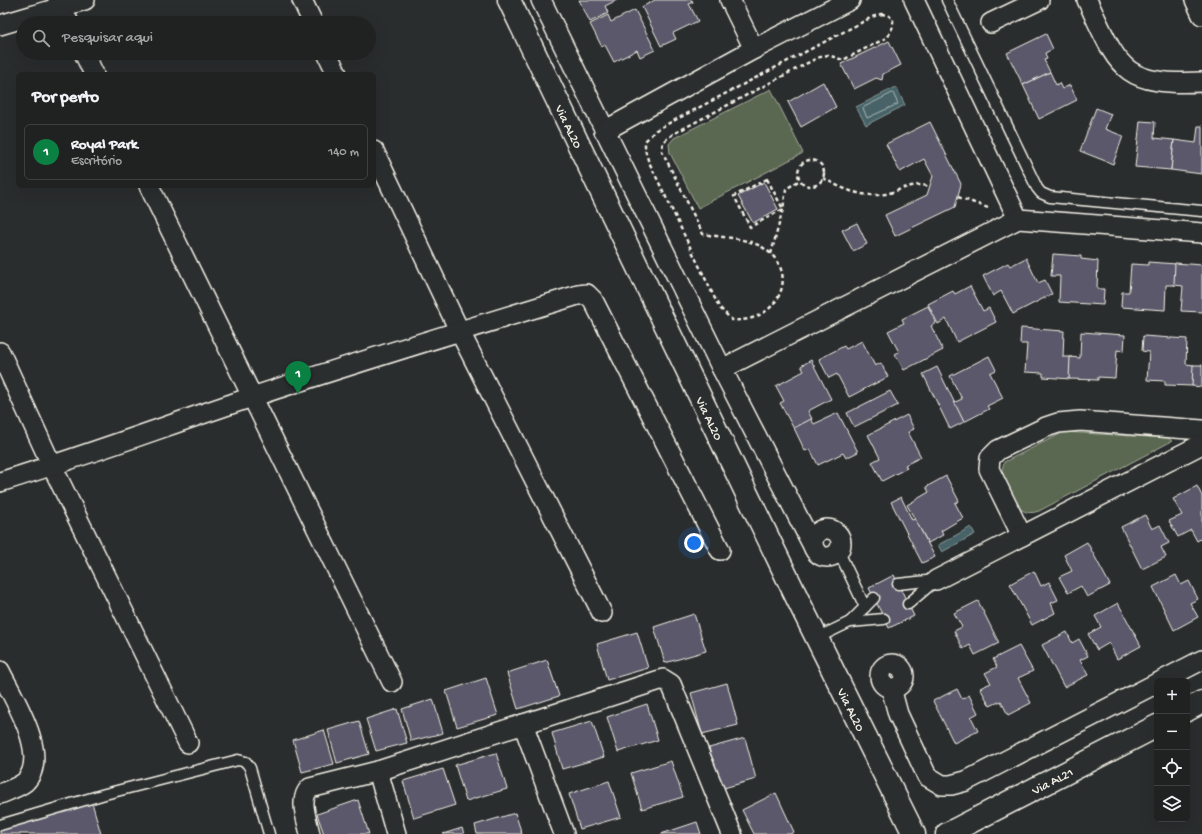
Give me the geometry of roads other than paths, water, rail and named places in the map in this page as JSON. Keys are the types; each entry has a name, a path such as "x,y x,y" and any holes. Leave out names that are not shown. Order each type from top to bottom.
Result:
{"street":[{"path":"37,16 62,10 85,0"},
{"path":"302,0 310,16"},
{"name":"Via AL20","path":"508,0 817,638 914,834"},
{"path":"541,0 722,369 800,518 814,548 820,556 825,557 830,557 839,552 842,543 839,534 830,529 821,530 806,524 800,518"},
{"path":"730,0 754,49"},
{"path":"604,131 754,49 850,0"},
{"path":"914,0 1018,219"},
{"path":"991,23 1039,0"},
{"path":"1087,0 1107,42 1125,68 1144,79 1159,82 1202,82"},
{"path":"1195,0 1202,15"},
{"path":"0,25 16,21"},
{"path":"87,60 93,72"},
{"path":"330,60 336,72"},
{"path":"376,155 459,330 602,613"},
{"path":"150,188 392,682"},
{"path":"722,369 1018,219 1202,233"},
{"path":"0,482 52,466 252,397 459,330 578,295 587,294 593,300 720,550"},
{"path":"0,352 52,466 188,743"},
{"path":"1022,536 989,469 990,458 998,450 1046,427 1068,421 1202,430"},
{"path":"936,580 1202,444"},
{"path":"814,548 813,540 821,530"},
{"path":"1167,678 1202,660"},
{"path":"0,671 32,738 34,754 31,773 24,783 0,794"},
{"path":"310,834 304,799 305,793 310,788 378,771 663,679 671,684 732,834"},
{"path":"891,688 898,714 927,776 942,785 951,785 966,781 1154,685"},
{"path":"1190,708 1202,702"},
{"path":"523,724 564,834"},
{"name":"Via AL21","path":"947,834 1154,728"},
{"path":"378,771 396,834"}],"lane":[{"path":"947,0 1037,188 1041,193 1050,197 1202,211"},
{"path":"839,552 866,607"},
{"path":"898,584 936,580"},
{"path":"908,604 936,580"},
{"path":"817,638 850,622 874,598"},
{"path":"850,622 884,619"},
{"path":"0,825 105,794 238,760 246,762 250,768 269,834"}],"water":[{"path":"896,87 905,105 866,125 856,107"},
{"path":"971,527 975,534 942,552 938,545"}],"place":[{"name":"Royal Park","path":"298,394"}]}
